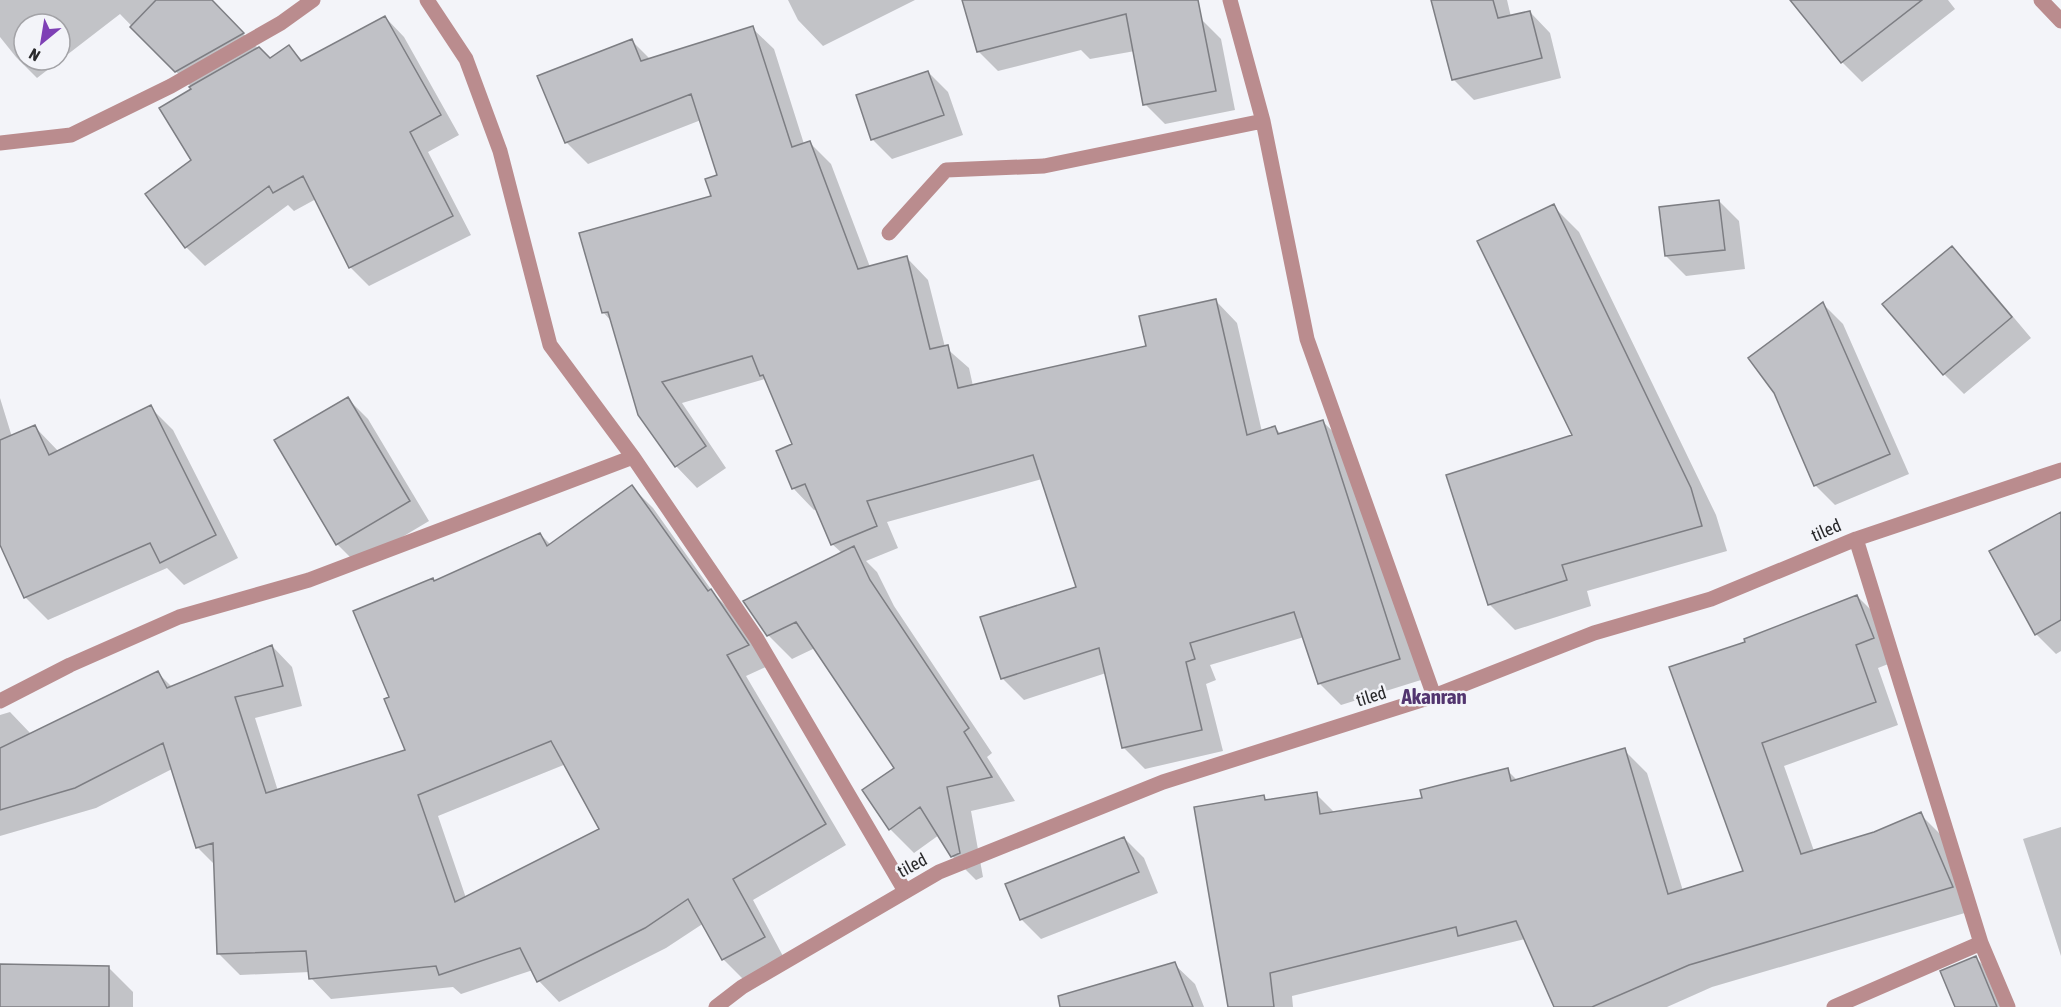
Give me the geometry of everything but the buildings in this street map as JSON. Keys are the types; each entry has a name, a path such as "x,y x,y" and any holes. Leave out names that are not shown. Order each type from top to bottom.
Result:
{"street":[{"path":"0,143 71,135 171,86 280,23 313,0"},
{"path":"427,0 466,59 500,152 550,345 633,457 757,639 905,891"},
{"path":"1230,0 1263,121 1307,339 1434,696"},
{"path":"2041,0 2061,21"},
{"path":"889,232 946,170 1044,166 1263,121"},
{"path":"0,700 70,665 179,617 309,580 633,457"},
{"name":"tiled","path":"716,1007 742,987 939,872 1163,782 1434,696 1594,633 1711,598 1856,539 2061,470"},
{"path":"1856,539 1981,943 2008,1007"},
{"path":"1834,1007 1981,943"}],"district":[{"name":"Akanran","path":"1434,696"}]}
